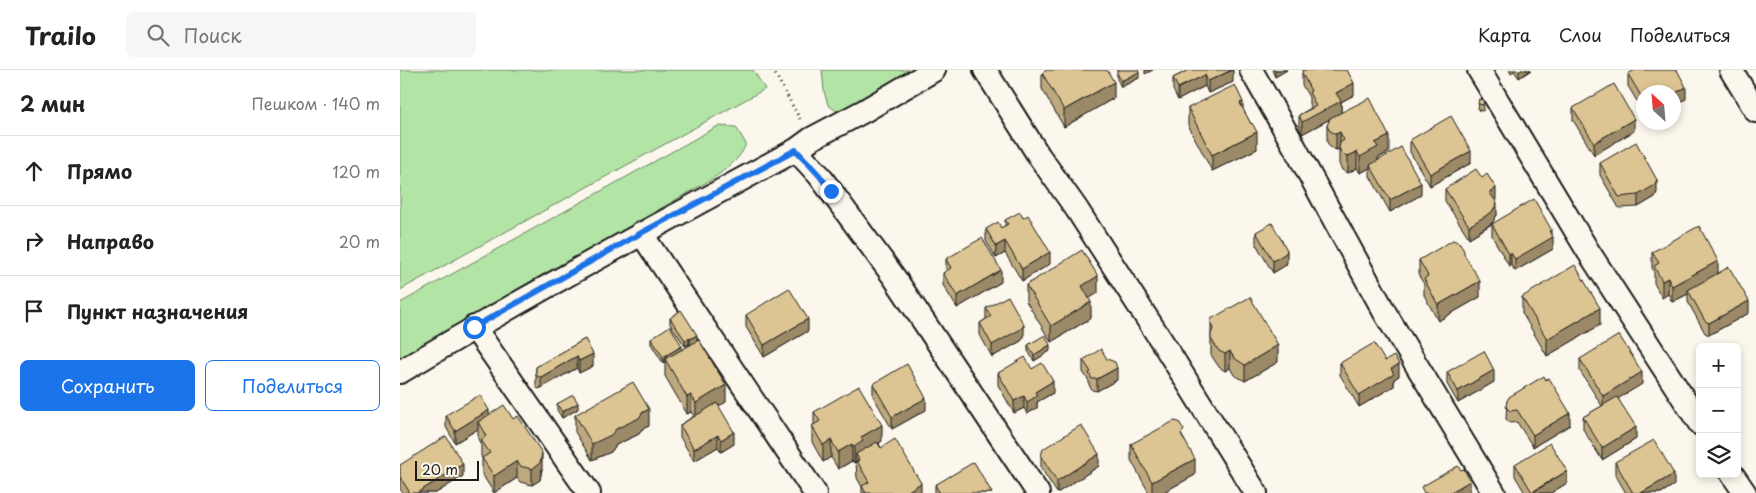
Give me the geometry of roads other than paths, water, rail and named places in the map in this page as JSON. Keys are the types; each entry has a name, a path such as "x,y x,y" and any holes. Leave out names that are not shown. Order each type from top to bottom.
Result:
{"street":[{"path":"400,372 474,327 864,111 934,70"},
{"path":"986,70 1039,156 1076,208 1163,343 1256,493"},
{"path":"1251,70 1394,328 1494,493"},
{"path":"1479,70 1588,251 1696,418"},
{"path":"1730,70 1756,111"},
{"path":"803,144 819,175 894,277 1038,493"},
{"path":"641,233 815,493"},
{"path":"474,327 589,493"},
{"path":"1735,478 1745,493"}]}
